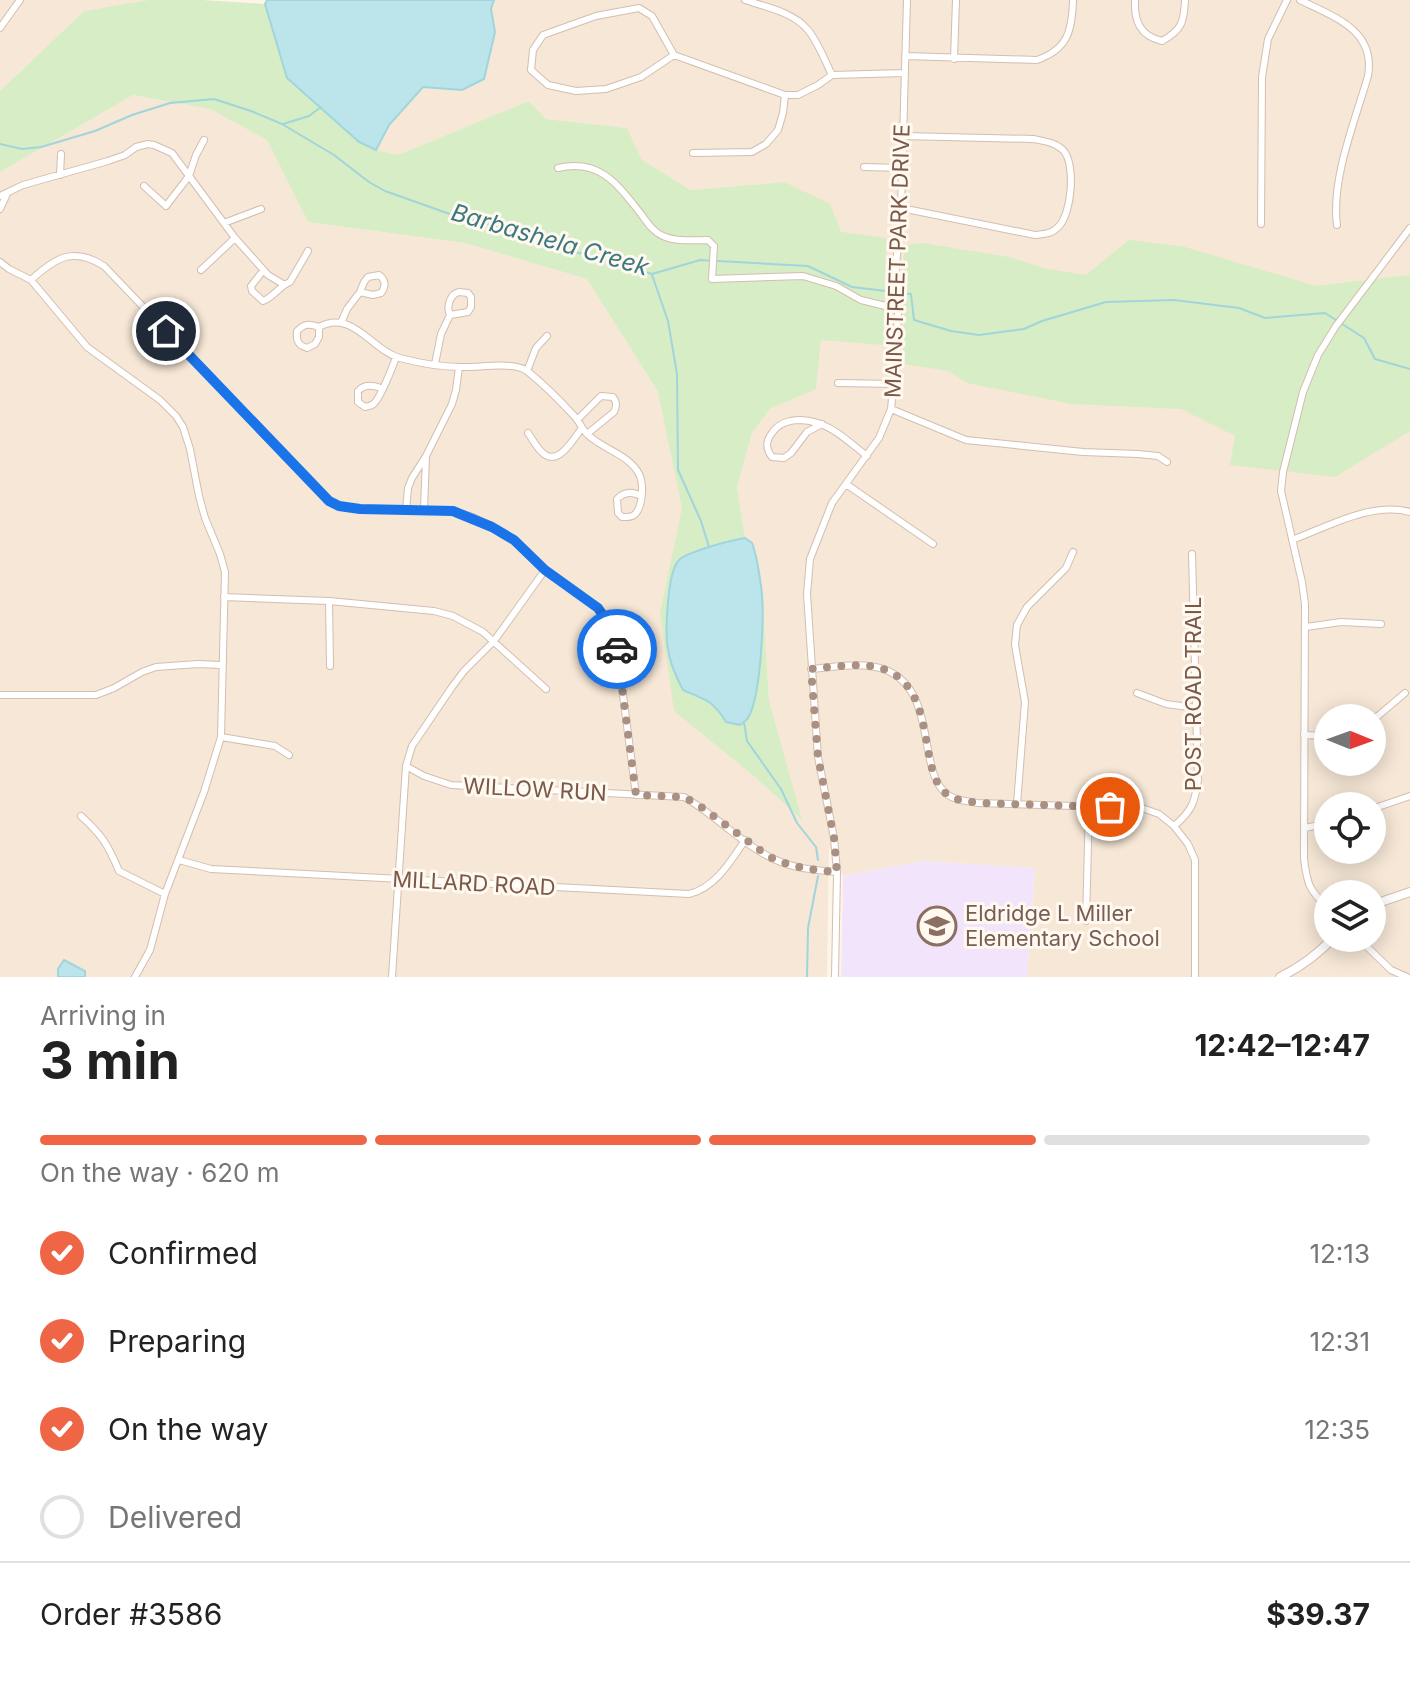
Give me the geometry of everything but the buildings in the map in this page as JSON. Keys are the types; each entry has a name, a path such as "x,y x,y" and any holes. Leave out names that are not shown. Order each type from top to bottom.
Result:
{"street":[{"path":"6,0 14,7"},
{"path":"0,28 20,0"},
{"path":"745,0 798,21 809,31 832,75"},
{"name":"MAINSTREET PARK DRIVE","path":"835,977 837,872 834,838 818,757 807,594 810,559 832,503 879,438 891,409 898,309 895,301 907,0"},
{"path":"954,59 956,0"},
{"path":"905,56 1037,60 1052,55 1069,34 1073,0"},
{"path":"1135,0 1136,23 1141,31 1162,41 1183,23 1185,0"},
{"path":"1261,224 1262,77 1268,39 1287,0"},
{"path":"1300,0 1350,27 1368,51 1368,76 1337,187 1337,225"},
{"path":"674,55 641,77 606,89 576,91 548,85 531,70 533,50 543,35 596,16 639,8 652,16 674,55 785,95 798,95 832,75 905,73"},
{"path":"693,153 752,152 766,144 778,130 785,95"},
{"path":"901,208 1035,235 1051,233 1061,225 1067,213 1070,184 1070,163 1062,150 1050,142 903,136"},
{"path":"144,186 166,206 189,176 204,140"},
{"path":"0,209 4,195 23,185 125,155 136,147 148,144 172,153 235,238 263,271 283,284"},
{"path":"60,175 61,154"},
{"path":"558,168 591,167 600,170 619,186 655,232 672,239 708,240 714,246 712,279 803,276 836,286 861,300 898,309"},
{"path":"864,167 902,168"},
{"path":"224,223 261,209"},
{"path":"1314,894 1306,880 1304,859 1306,627 1302,582 1281,491 1283,472 1303,392 1318,355 1336,326 1410,228"},
{"path":"201,270 235,238"},
{"path":"263,271 251,286 263,301 290,282 308,251"},
{"path":"31,280 62,257 95,260 329,501 360,509 453,511 514,540 545,570 598,608 613,632 636,795"},
{"path":"0,262 31,280 87,347 137,382 176,416 190,449 205,518 225,572 221,737 204,792 165,894 150,950 135,977"},
{"path":"341,323 360,292"},
{"path":"435,364 441,334 450,315 448,307 452,296 459,292 468,293 472,302 468,312 450,315"},
{"path":"319,327 327,323 341,323 359,331 396,357 459,367 507,366 527,371 577,420 584,431 636,470 641,478 641,496 634,515 622,517 618,513 617,499 621,495 630,492 641,496"},
{"path":"527,371 536,348 547,336"},
{"path":"381,388 396,357"},
{"path":"406,510 408,488 452,404 459,367"},
{"path":"838,383 895,384"},
{"path":"528,433 542,453 549,457 556,456 584,431 614,412 616,401 613,397 601,396 577,420"},
{"path":"891,409 966,440 1158,456 1167,462"},
{"path":"822,424 807,432 784,458 772,457 768,451 769,439 779,426 790,420 811,420 822,424 839,433 867,456"},
{"path":"424,510 426,456"},
{"path":"846,484 933,544"},
{"path":"1292,540 1368,511 1388,508 1410,512"},
{"path":"1017,804 1025,702 1015,645 1017,625 1027,607 1066,568 1073,552"},
{"name":"POST ROAD TRAIL","path":"1174,826 1186,815 1195,799 1198,780 1192,554"},
{"path":"392,977 406,766 412,746 464,671 494,641 545,570"},
{"path":"224,597 329,601 434,611 468,623 494,641 546,689"},
{"path":"329,601 330,666"},
{"path":"1306,627 1341,622 1381,624"},
{"path":"0,695 96,695 156,667 221,665"},
{"path":"811,669 861,666 887,670 898,678 918,704 937,779 945,793 958,800 1142,808 1159,814 1174,826 1188,844 1195,860 1195,977"},
{"path":"1137,693 1166,704 1197,708"},
{"path":"1386,709 1405,693"},
{"path":"1304,735 1314,735"},
{"path":"221,737 275,746 289,755"},
{"name":"WILLOW RUN","path":"406,766 451,785 684,797 780,862 804,869 837,872"},
{"path":"1386,804 1410,796"},
{"path":"1086,921 1089,806"},
{"path":"81,816 106,842 119,871 165,894"},
{"path":"1305,828 1314,826"},
{"name":"MILLARD ROAD","path":"179,860 211,869 689,894 707,887 745,840"},
{"path":"1386,900 1410,892"},
{"path":"1280,977 1318,952"},
{"path":"1372,952 1391,970 1407,977"}],"shaded area":[{"path":"0,0 148,0 84,11 0,91"},
{"path":"494,0 1410,0 1410,977 1027,977 1035,868 922,861 843,876 829,847 827,977 0,977 0,172 133,95 210,109 267,140 308,222 465,243 587,279 658,392 683,508 660,613 754,776 801,818 769,700 762,588 757,556 745,538 737,488 752,433 770,409 816,389 821,340 841,232 784,182 691,190 642,160 627,128 546,119 529,101 398,155 376,150 389,125 423,87 462,90 495,32 491,9"},
{"name":"Eldridge L Miller Elementary School","path":"922,861 1035,868 1027,977 841,977 843,876"}],"green space":[{"path":"148,0 265,4 287,78 359,142 376,150 398,155 529,101 546,119 627,128 642,160 691,190 784,182 830,204 841,232 886,238 884,345 821,340 816,389 770,409 752,433 737,488 745,538 752,543 757,556 762,588 769,700 802,820 674,711 660,613 682,508 658,392 587,279 465,243 308,222 267,140 210,109 133,95 0,172 0,91 84,11"},
{"path":"1129,240 1185,247 1316,286 1410,275 1410,431 1335,477 1230,465 1235,436 1181,409 1072,404 967,383 949,371 903,364 904,245 922,243 1009,257 1047,269 1086,275"}],"water":[{"path":"267,0 494,0 491,9 495,32 484,79 462,90 423,87 389,125 376,150 359,142 287,78 265,4"},
{"path":"745,538 752,543 758,564 762,633 753,705 747,719 740,725 726,722 712,704 683,690 669,655 667,616 672,575 680,559 702,549"},
{"path":"64,960 85,971 85,977 58,977 58,969"}],"waterway":[{"name":"Barbashela Creek","path":"0,144 22,149 41,147 170,103 214,99 282,124 385,191 447,213 652,274 700,260 808,266 852,287 911,294 914,320 979,335 1024,329 1106,302 1174,300 1239,308 1265,318 1325,313 1364,338 1375,359 1410,369"},
{"path":"283,124 309,116 321,107"},
{"path":"652,275 668,321 677,374 678,470 709,547"},
{"path":"744,722 747,741 781,789 797,823 816,847 818,860"},
{"path":"807,977 808,928 818,876"}],"way so far":[{"path":"617,649 636,795 684,797 780,862 804,869 837,872 834,838 818,757 811,669 869,666 887,670 898,678 918,704 937,779 945,793 958,800 1110,807"}],"place":[{"name":"Eldridge L Miller Elementary School","path":"937,926"}],"route":[{"path":"166,331 329,501 360,509 453,511 473,517 514,540 545,570 598,608 613,632 617,649"}]}
